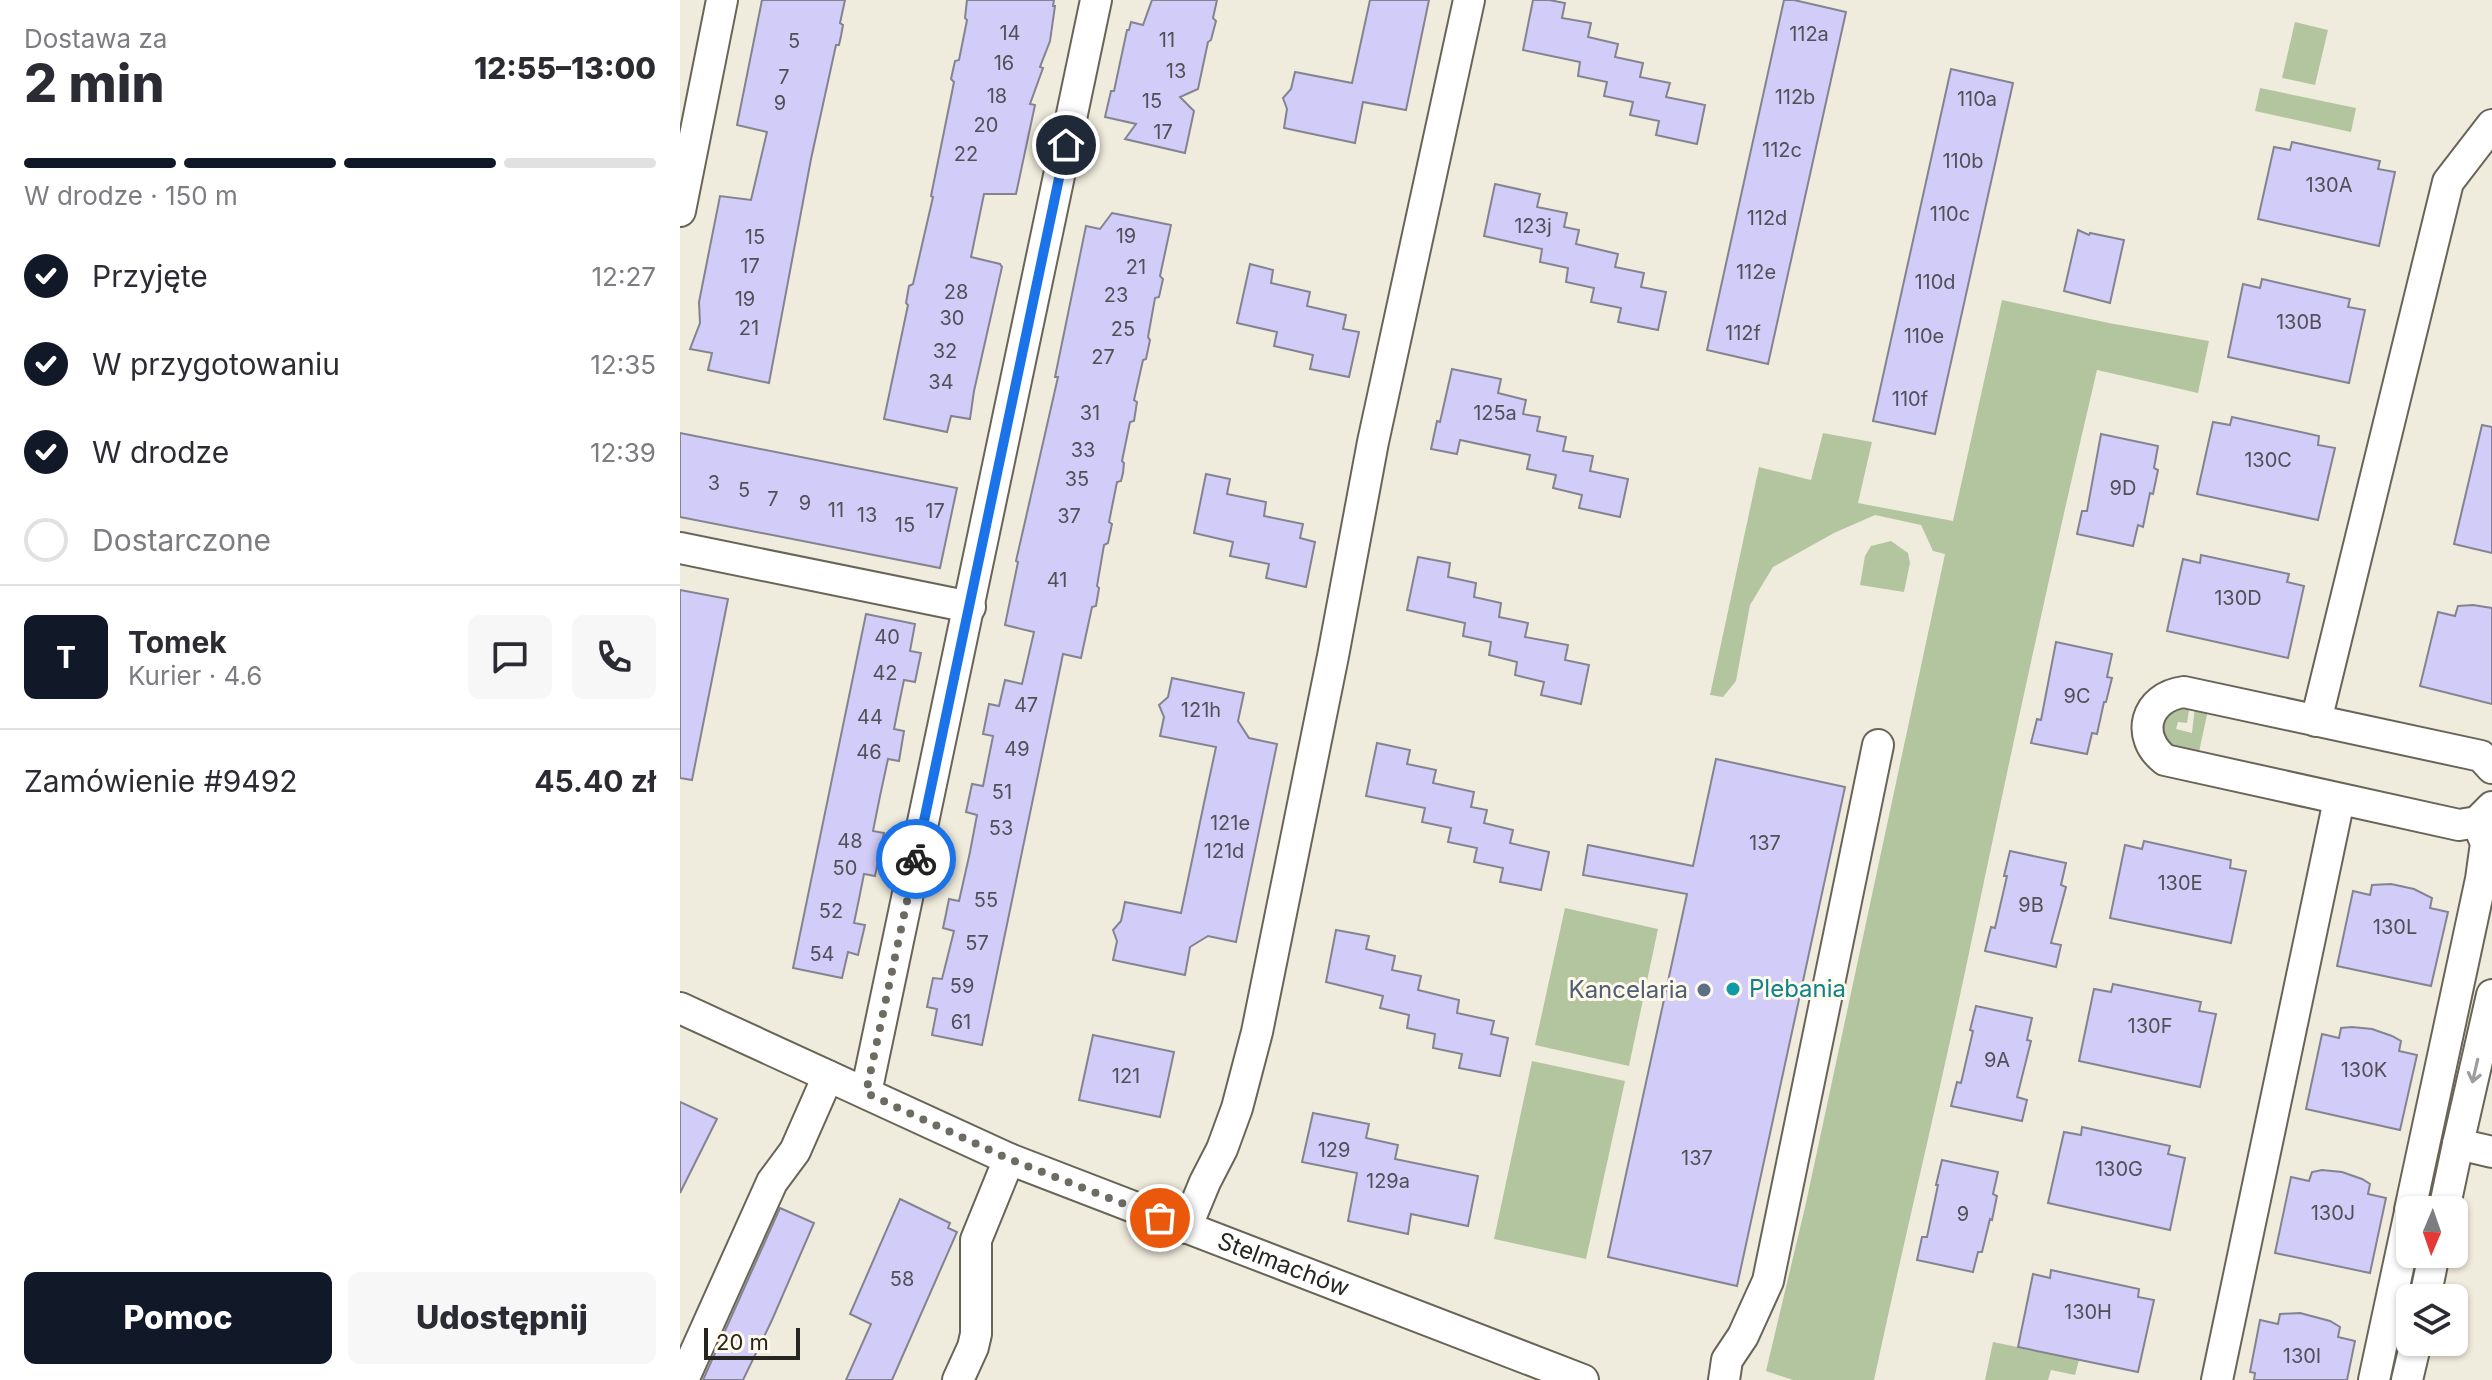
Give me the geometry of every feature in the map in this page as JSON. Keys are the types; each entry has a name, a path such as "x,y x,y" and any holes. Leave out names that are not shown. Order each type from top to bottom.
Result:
{"street":[{"path":"680,211 722,0"},
{"path":"866,1093 1096,0"},
{"path":"1186,1228 1237,1108 1261,1018 1373,442 1469,0"},
{"path":"2316,721 2448,182 2492,125"},
{"path":"680,548 970,607"},
{"path":"2413,1196 2481,879 2486,843 2484,814 2459,825 2165,760 2151,746 2147,728 2150,714 2157,703 2184,692 2481,756 2492,768"},
{"path":"1724,1380 1727,1360 1743,1336 1768,1281 1878,745"},
{"path":"2217,1380 2339,800"},
{"path":"2447,1196 2492,995"},
{"name":"Stelmachów","path":"680,1008 1009,1159 1583,1380"},
{"path":"683,1380 772,1182 795,1151 828,1076"},
{"path":"2458,1144 2492,1152"},
{"path":"958,1380 976,1334 976,1240 1009,1159"},
{"path":"2374,1380 2398,1268"},
{"path":"2407,1380 2413,1356"}],"green space":[{"path":"2295,22 2328,30 2315,85 2282,78"},
{"path":"2260,88 2356,108 2351,132 2255,111"},
{"path":"2002,300 2209,341 2198,393 2097,370 1874,1380 1793,1380 1766,1371 1806,1203 1945,554 1933,551 1921,525 1875,515 1834,533 1773,567 1750,605 1736,681 1723,697 1710,695 1759,467 1811,480 1823,433 1872,442 1858,503 1953,521"},
{"path":"1891,541 1908,553 1910,563 1904,592 1860,585 1865,556 1871,546"},
{"path":"2190,704 2187,723 2178,722 2176,729 2192,733 2195,706 2208,710 2196,754 2176,750 2164,741 2161,721 2171,709"},
{"path":"1565,908 1658,929 1629,1066 1535,1045"},
{"path":"1532,1061 1625,1081 1586,1259 1494,1239"},
{"path":"1993,1342 2079,1360 2075,1375 2051,1370 2048,1380 1985,1380"}],"building":[{"path":"762,0 845,0 840,23 843,25 841,36 839,45 836,45 811,159 769,383 708,370 712,353 690,349 700,323 699,302 720,196 751,200 767,132 737,125"},
{"path":"967,0 1054,0 1055,6 1050,41 1030,104 1035,105 1016,194 984,194 971,257 1002,267 970,419 951,416 947,432 884,419 908,305 909,286 913,284 933,197 954,82 951,79 955,61 959,60 967,20"},
{"path":"1152,0 1217,0 1213,18 1216,21 1198,89 1180,97 1194,111 1185,153 1125,139 1136,124 1105,117 1127,30 1131,22 1143,25"},
{"path":"1370,0 1429,0 1406,110 1363,102 1355,143 1284,128 1287,109 1283,98 1291,89 1295,72 1352,83"},
{"path":"1533,0 1565,3 1562,18 1591,23 1588,37 1618,44 1615,57 1643,63 1640,77 1670,83 1666,97 1705,105 1697,144 1656,135 1659,121 1630,115 1633,102 1604,96 1607,82 1578,76 1580,62 1523,50"},
{"path":"1784,0 1846,12 1768,364 1707,350"},
{"path":"1951,69 2013,83 1935,434 1873,421"},
{"path":"2292,142 2380,161 2378,169 2395,172 2379,246 2258,219 2274,147 2290,150"},
{"path":"1495,184 1540,194 1537,207 1567,213 1564,227 1579,230 1576,244 1618,254 1615,267 1644,273 1641,287 1666,292 1658,330 1618,322 1621,308 1591,302 1594,288 1566,282 1568,268 1540,262 1542,249 1484,236"},
{"path":"1112,213 1171,225 1160,276 1163,279 1159,297 1155,298 1150,340 1134,400 1137,402 1134,421 1130,422 1122,461 1123,473 1121,481 1117,482 1109,522 1112,524 1108,543 1104,545 1096,606 1092,607 1081,658 1063,654 982,1045 932,1035 937,1009 927,1007 933,978 942,979 954,931 943,928 949,899 959,901 970,852 977,815 966,812 972,784 983,786 993,736 983,734 989,704 999,706 1005,680 1022,684 1034,632 1005,625 1016,561 1058,377 1055,377 1086,226 1100,229"},
{"path":"2078,230 2089,235 2124,240 2110,303 2064,291"},
{"path":"1250,264 1273,270 1271,283 1310,292 1307,306 1346,315 1343,329 1359,332 1349,377 1310,369 1313,355 1274,346 1277,332 1237,323"},
{"path":"2262,279 2350,299 2348,307 2365,310 2349,383 2228,357 2243,284 2260,288"},
{"path":"1452,369 1501,379 1498,393 1526,400 1523,414 1540,417 1537,431 1566,437 1563,451 1593,456 1590,471 1628,479 1620,517 1579,508 1582,495 1553,488 1556,475 1527,469 1530,455 1460,440 1457,454 1431,449"},
{"path":"2232,417 2319,436 2318,445 2335,448 2318,520 2197,494 2213,422 2230,425"},
{"path":"2482,425 2492,427 2492,553 2454,544"},
{"path":"680,433 957,488 940,568 680,517"},
{"path":"2101,434 2158,446 2154,468 2158,470 2153,494 2150,493 2143,527 2138,525 2133,546 2077,534 2082,511 2087,511"},
{"path":"1206,474 1230,479 1227,494 1266,502 1264,516 1303,524 1300,538 1315,542 1306,587 1266,578 1269,564 1230,556 1233,542 1194,533"},
{"path":"2201,555 2289,574 2287,582 2304,586 2288,658 2167,631 2183,559 2200,563"},
{"path":"1418,557 1450,563 1448,577 1476,583 1474,597 1501,603 1499,617 1528,623 1525,637 1568,645 1565,660 1589,665 1581,704 1541,695 1544,682 1515,675 1517,662 1489,655 1491,642 1463,636 1465,623 1407,610"},
{"path":"680,590 728,599 692,780 680,778"},
{"path":"2458,606 2492,608 2492,704 2420,686 2438,612 2455,616"},
{"path":"866,614 915,624 910,651 921,653 915,682 904,680 894,729 904,731 899,761 888,759 873,831 884,833 875,876 864,874 854,923 865,925 858,955 848,952 842,978 793,968"},
{"path":"2056,642 2112,654 2107,677 2112,678 2106,702 2097,734 2092,733 2087,754 2031,743 2037,719 2041,720"},
{"path":"1172,678 1244,693 1238,721 1249,738 1277,744 1236,942 1208,936 1190,947 1185,975 1113,960 1117,941 1113,930 1121,921 1125,902 1181,913 1216,747 1160,736 1164,717 1159,705 1168,697"},
{"path":"1377,743 1410,750 1407,764 1436,770 1433,783 1474,792 1471,807 1487,810 1484,823 1513,830 1510,843 1549,852 1541,890 1500,882 1503,868 1474,862 1477,848 1448,842 1451,828 1422,822 1425,808 1366,796"},
{"path":"1716,759 1845,787 1737,1286 1608,1257 1687,894 1583,875 1588,845 1693,866"},
{"path":"2144,841 2231,860 2230,868 2246,871 2231,943 2110,918 2125,845 2142,849"},
{"path":"2010,851 2066,863 2061,885 2066,887 2051,943 2061,945 2056,967 1985,951 1991,927 1995,928"},
{"path":"2391,884 2414,889 2432,898 2430,908 2448,912 2431,986 2337,966 2353,891 2370,895 2372,885"},
{"path":"1336,930 1369,936 1366,949 1395,956 1392,970 1421,976 1418,990 1459,1000 1457,1013 1494,1021 1491,1034 1508,1038 1500,1076 1459,1068 1462,1054 1433,1048 1435,1034 1407,1028 1409,1015 1380,1008 1383,996 1326,982"},
{"path":"2113,984 2201,1002 2199,1011 2216,1014 2200,1087 2079,1061 2094,989 2111,992"},
{"path":"1976,1006 2032,1018 2027,1040 2031,1041 2017,1097 2027,1100 2022,1121 1951,1106 1957,1082 1961,1083"},
{"path":"2341,1028 2372,1029 2392,1036 2401,1041 2399,1051 2417,1055 2400,1130 2306,1109 2322,1034 2339,1038"},
{"path":"1093,1035 1174,1052 1160,1117 1079,1100"},
{"path":"680,1102 717,1119 680,1193"},
{"path":"1313,1113 1369,1124 1366,1138 1398,1145 1395,1159 1478,1176 1468,1226 1411,1214 1408,1234 1348,1221 1357,1173 1302,1162"},
{"path":"2082,1127 2170,1146 2168,1154 2185,1158 2170,1230 2048,1203 2064,1132 2081,1135"},
{"path":"1942,1160 1998,1172 1992,1220 1973,1272 1917,1260 1922,1237 1927,1237"},
{"path":"2312,1172 2342,1172 2362,1179 2370,1184 2368,1194 2386,1198 2370,1273 2275,1253 2291,1177 2309,1181"},
{"path":"900,1199 950,1223 948,1228 957,1232 892,1380 846,1380 871,1324 850,1314"},
{"path":"780,1208 814,1223 772,1320 743,1380 703,1380"},
{"path":"2051,1270 2139,1289 2138,1297 2154,1300 2138,1372 2018,1347 2033,1274 2050,1278"},
{"path":"2300,1313 2330,1321 2340,1327 2338,1337 2355,1341 2347,1380 2254,1380 2255,1373 2250,1372 2260,1320 2278,1324 2280,1314"}],"way so far":[{"path":"916,859 866,1093 1009,1159 1160,1218"}],"place":[{"name":"Plebania","path":"1733,989"},
{"name":"Kancelaria","path":"1704,990"}],"route":[{"path":"916,859 1066,145"}]}
